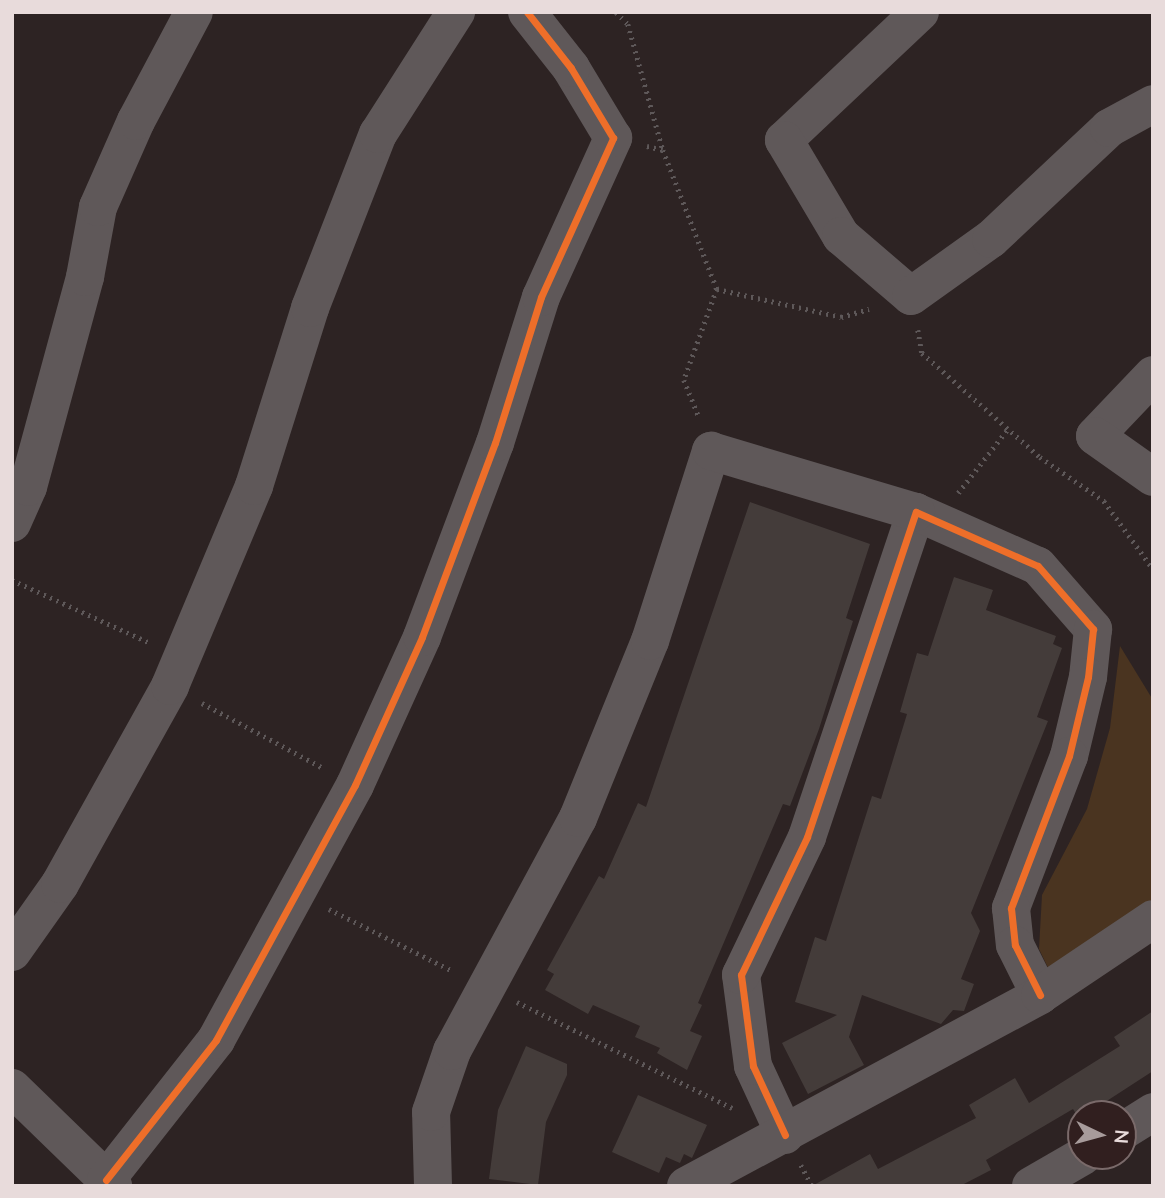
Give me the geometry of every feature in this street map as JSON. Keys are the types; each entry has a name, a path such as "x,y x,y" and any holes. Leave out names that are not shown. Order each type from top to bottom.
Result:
{"street":[{"path":"12,523 27,487 85,277 98,207 136,121 194,12"},
{"path":"12,951 60,884 176,672 254,486 310,308 378,134 456,12"},
{"path":"12,1088 110,1183 216,1040 294,892 355,785 422,637 495,443 541,297 613,138 571,68 527,12"},
{"path":"919,12 784,140 841,236 911,296 991,239 1109,128 1153,104"},
{"path":"1153,375 1094,436 1153,477"},
{"path":"433,1186 431,1112 452,1051 578,818 650,641 711,451 916,513 1038,566 1093,629 1088,677 1069,756 1011,908 1015,945 1041,995"},
{"path":"785,1135 753,1066 741,975 807,837 916,513"},
{"path":"686,1186 1041,995 1153,919"},
{"path":"1137,1122 1153,1112"},
{"path":"1031,1186 1067,1165"}],"path":[{"path":"616,12 628,24 663,150 717,289 684,380 711,451"},
{"path":"717,289 841,317 911,296 922,353 1007,430 1104,501 1153,569"},
{"path":"916,513 956,496 1007,430"},
{"path":"12,580 176,672 355,785"},
{"path":"294,892 735,1110"}],"shaded area":[{"path":"1120,646 1153,700 1153,911 1054,980 1039,949 1042,895 1087,809 1110,728"}],"building":[{"path":"750,502 870,544 846,618 853,621 819,729 790,806 783,804 698,1003 702,1005 690,1031 702,1036 687,1070 657,1053 660,1048 635,1037 640,1026 593,1005 588,1014 545,990 554,974 547,970 599,876 604,879 638,803 646,807"},
{"path":"954,577 993,590 986,610 1056,636 1053,644 1062,648 1037,717 1048,721 971,913 980,931 961,979 974,984 964,1011 953,1010 941,1024 862,995 849,1037 864,1065 808,1094 782,1043 837,1015 795,1002 815,937 826,941 872,796 881,799 907,714 900,712 917,653 928,656"},
{"path":"1153,1011 1153,1071 1108,1100 1067,1100 1067,1113 986,1160 991,1170 960,1186 812,1186 870,1154 878,1169 976,1118 969,1105 1015,1078 1029,1103 1120,1046 1114,1037"},
{"path":"526,1046 567,1064 567,1075 546,1122 538,1185 489,1179 498,1110"},
{"path":"638,1095 707,1125 692,1158 684,1154 680,1163 666,1157 659,1173 612,1152"}],"cycle path":[{"path":"106,1180 216,1040 355,785 422,637 495,443 541,297 613,138 571,68 527,12"},
{"path":"785,1135 753,1066 741,975 807,837 916,512 1038,566 1093,629 1088,677 1069,756 1011,908 1015,945 1040,995"}]}
